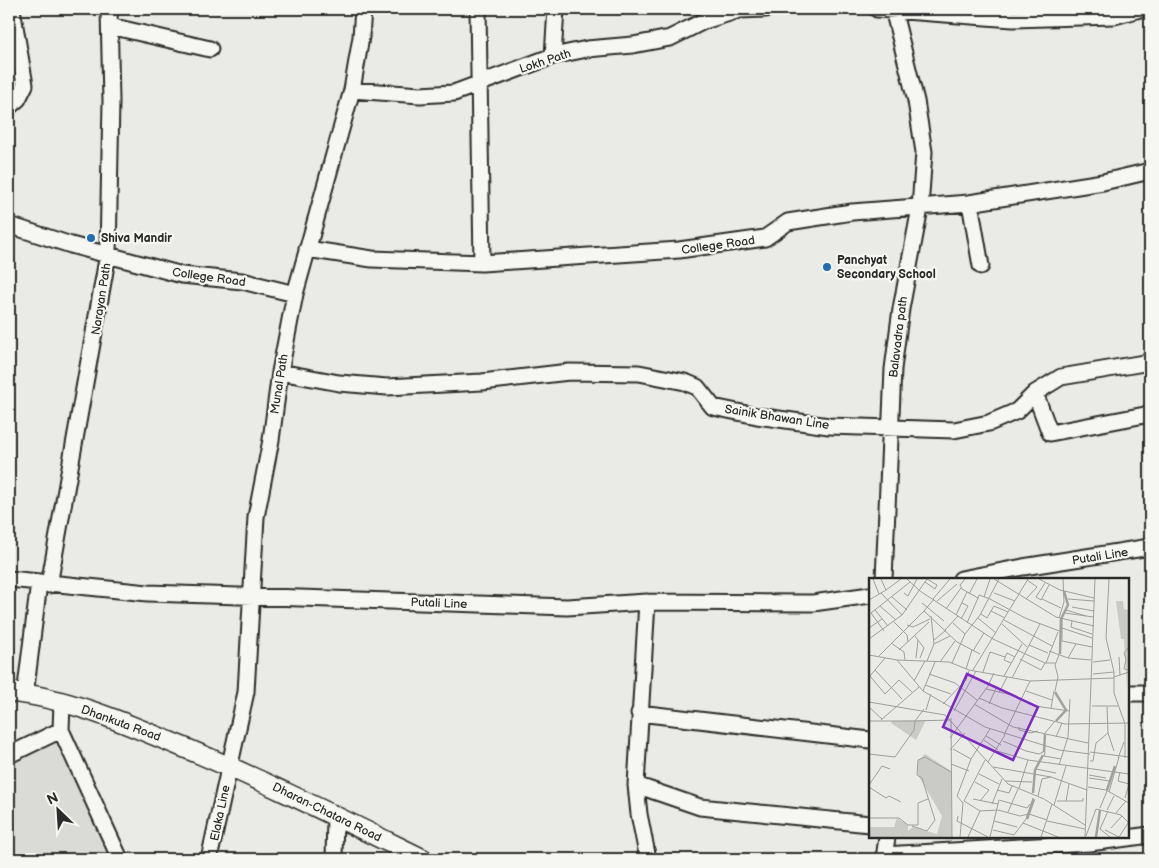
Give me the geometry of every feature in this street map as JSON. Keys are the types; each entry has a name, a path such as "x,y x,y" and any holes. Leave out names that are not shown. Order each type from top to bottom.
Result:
{"main road":[{"name":"Dhankuta Road","path":"17,693 62,703 133,726 230,766"},
{"name":"Dharan-Chatara Road","path":"230,766 423,859"}],"street":[{"path":"9,107 18,99 25,85 12,9"},
{"name":"Narayan Path","path":"17,693 44,584 108,254 112,101 109,9"},
{"name":"Munal Path","path":"230,766 246,692 256,517 271,440 280,372 295,294 352,90 361,37 363,9"},
{"path":"478,9 482,263"},
{"path":"553,56 556,9"},
{"name":"Lokh Path","path":"352,90 420,95 454,92 553,56 587,49 633,45 670,38 704,21 730,13 766,9"},
{"path":"877,9 1013,19 1114,16 1140,9"},
{"name":"Balavadra path","path":"884,578 893,369 901,309 920,208 924,152 916,101 893,9"},
{"path":"110,26 210,49"},
{"name":"College Road","path":"307,249 372,259 482,263 679,250 765,238 788,222 852,212 970,203 1103,182 1150,171"},
{"path":"970,203 981,266"},
{"name":"College Road","path":"9,225 182,276 242,281 295,294"},
{"name":"Sainik Bhawan Line","path":"280,372 339,383 387,387 482,382 569,372 638,373 685,382 697,387 713,407 756,416 829,426 954,430 989,423 1017,411 1035,394 1061,377 1150,362"},
{"path":"1035,394 1050,433 1150,414"},
{"name":"Putali Line","path":"967,578 1023,567 1150,548"},
{"name":"Putali Line","path":"9,579 148,593 567,607 647,602 812,603 869,595"},
{"path":"647,602 636,785 639,814 648,859"},
{"path":"1129,693 1150,693"},
{"path":"62,703 61,730 120,859"},
{"path":"639,713 869,740"},
{"path":"9,755 61,730"},
{"name":"Elaka Line","path":"210,859 230,766"},
{"path":"636,785 700,807 869,824"},
{"path":"334,859 335,816"},
{"path":"1129,837 1150,834"},
{"path":"887,838 884,857 1079,844 1122,838"}],"shaded area":[{"path":"61,730 120,859 9,859 9,755"}],"waterway":[{"path":"1059,10 1085,9"},
{"path":"1007,11 1050,10"}],"place":[{"name":"Shiva Mandir","path":"91,238"},
{"name":"Panchyat Secondary School","path":"827,267"}]}
